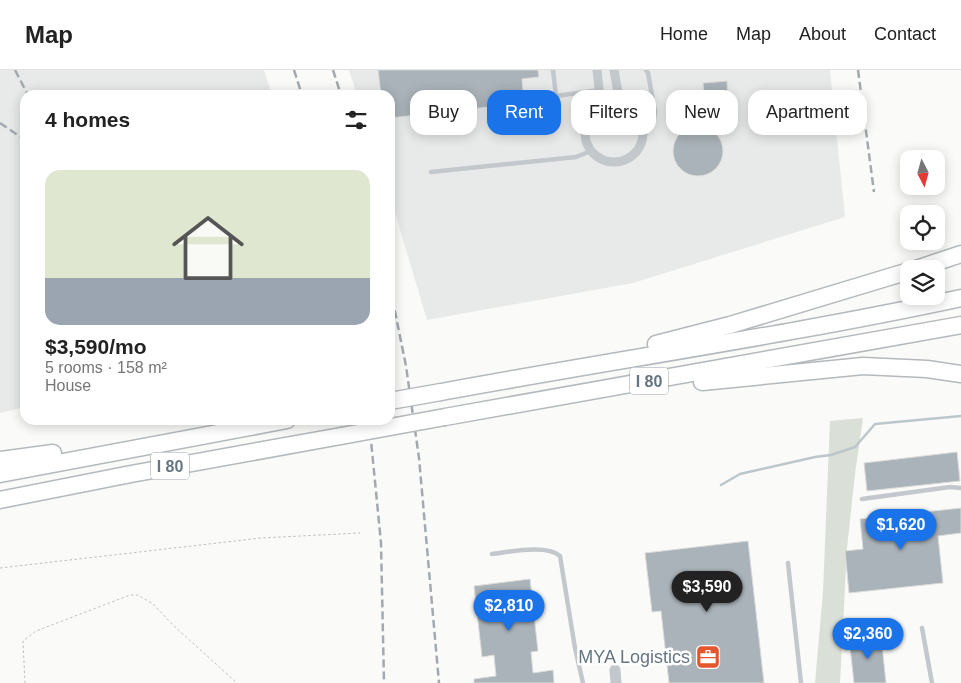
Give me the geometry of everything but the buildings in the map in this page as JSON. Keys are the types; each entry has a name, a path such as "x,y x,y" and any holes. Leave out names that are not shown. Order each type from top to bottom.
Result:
{"highway":[{"path":"943,260 961,254"},
{"path":"546,372 730,325 900,274"},
{"name":"I 80","path":"395,400 546,372 817,327 961,298"},
{"name":"I 80","path":"0,500 131,474 961,325"},
{"path":"482,411 711,380 815,370 882,366 927,369 961,374"},
{"path":"0,460 249,425"},
{"name":"I 80","path":"0,474 259,425"}],"street":[{"path":"597,70 599,90"},
{"path":"614,70 618,90"},
{"path":"585,135 591,151 606,161 615,162 624,161 632,156 638,150 643,135"},
{"path":"615,670 616,683"}],"lane":[{"path":"553,70 556,96 571,94"},
{"path":"646,70 651,90"},
{"path":"431,172 576,157 591,151"},
{"path":"862,499 950,487 961,488"},
{"path":"492,554 541,550 556,553 560,556 575,648 583,683"},
{"path":"788,563 801,683"},
{"path":"922,628 932,683"}],"path":[{"path":"0,568 261,538 360,533"},
{"path":"25,683 23,642 28,637 47,627 130,594 138,595 153,604 174,626 237,683"}],"shaded area":[{"path":"0,70 264,70 270,90 20,90 20,408 0,413"},
{"path":"349,70 830,70 832,90 748,90 748,135 837,135 845,217 633,283 427,320 395,213 395,90 355,90"},
{"path":"863,418 847,548 840,683 815,683 823,592 830,421"}],"waterway":[{"path":"721,485 740,474 831,455 855,447 875,424 961,416"}],"railway":[{"path":"15,70 25,90"},
{"path":"294,70 300,90"},
{"path":"333,70 339,90"},
{"path":"858,70 874,192"},
{"path":"0,123 20,137"},
{"path":"395,312 406,366 419,458 439,683"},
{"path":"369,425 381,543 384,683"}],"place":[{"name":"MYA Logistics","path":"708,657"}]}
